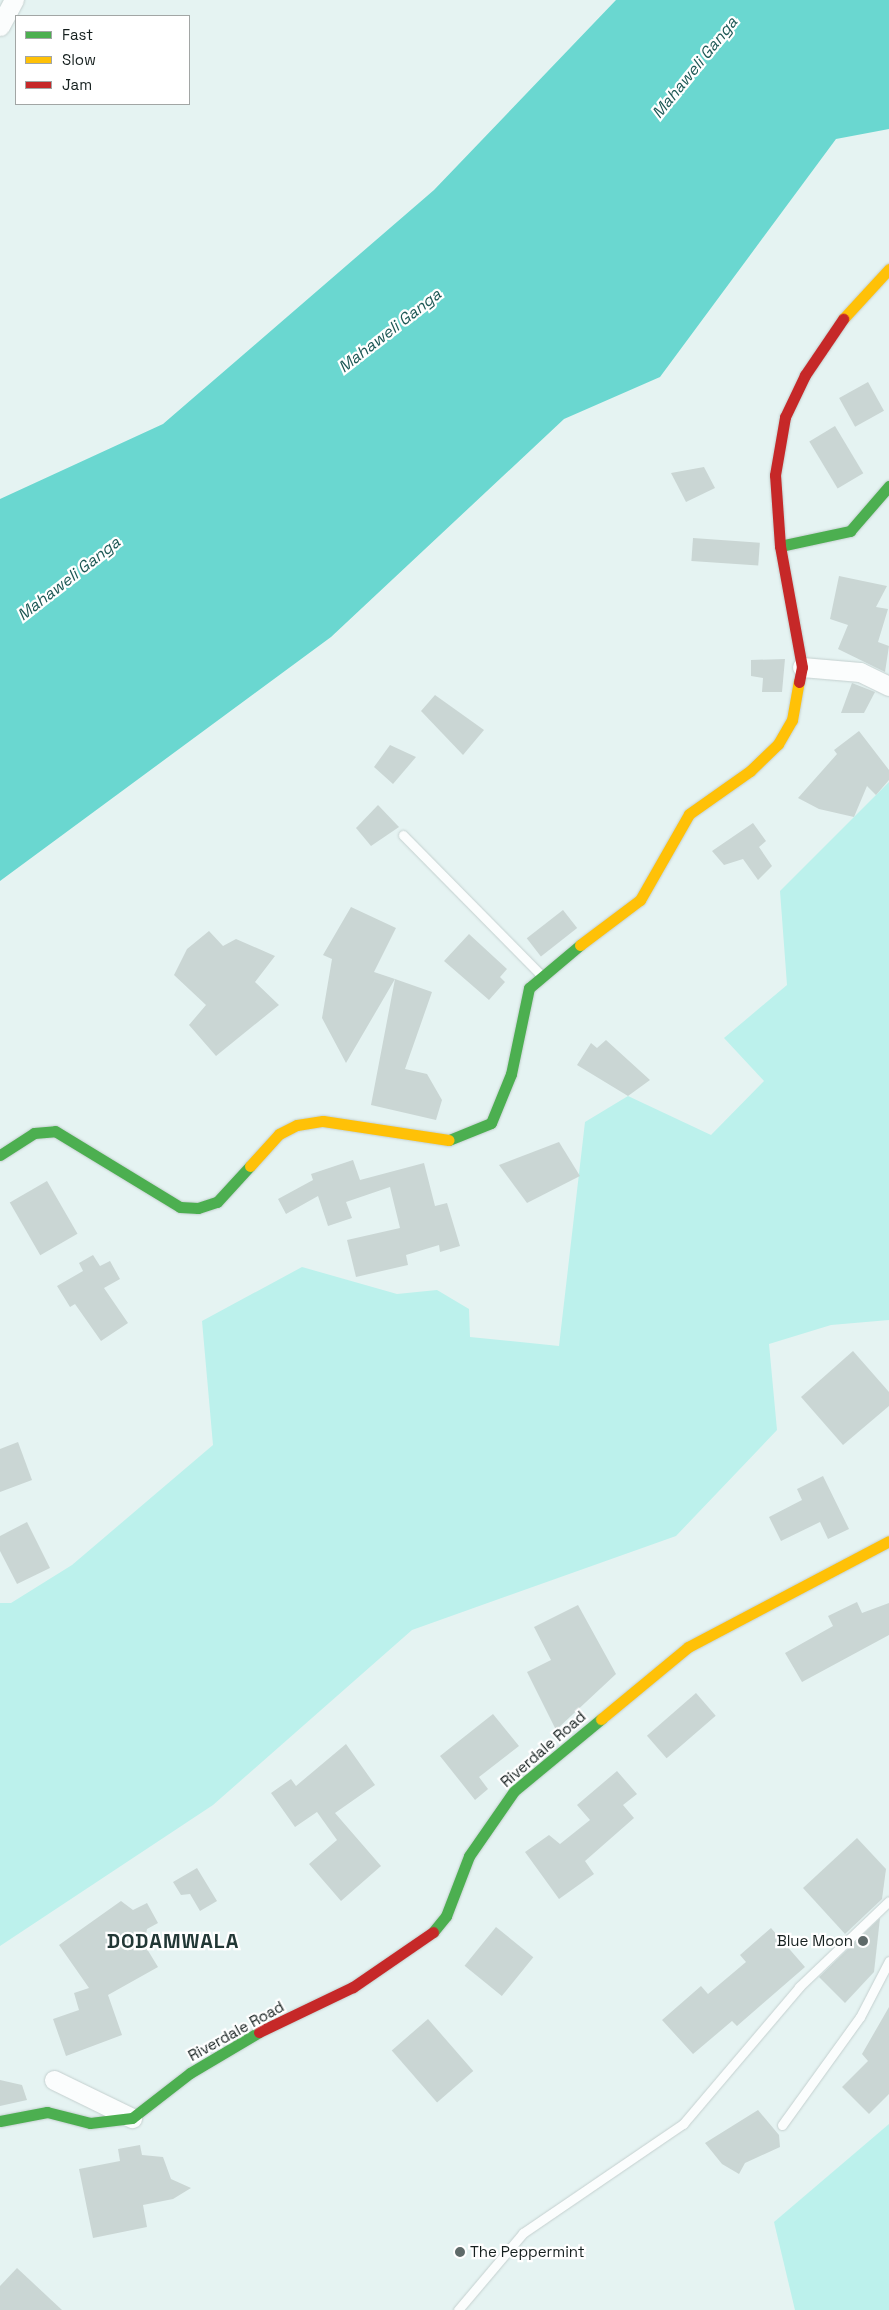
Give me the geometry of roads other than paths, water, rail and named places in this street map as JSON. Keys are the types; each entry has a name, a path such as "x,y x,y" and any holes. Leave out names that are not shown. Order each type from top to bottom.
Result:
{"street":[{"path":"0,26 14,0"},
{"path":"0,1156 34,1133 55,1131 180,1207 198,1208 217,1202 279,1134 297,1125 322,1121 443,1143 469,1136 491,1123 510,1074 523,1004 540,974 640,900 689,814 750,771 778,744 792,720 802,667 780,546 774,475 785,417 805,375 847,313 889,269"},
{"path":"780,546 850,531 889,486"},
{"path":"802,667 860,672 889,686"},
{"name":"Riverdale Road","path":"132,2118 190,2073 250,2036 353,1988 428,1938 446,1916 469,1856 514,1791 688,1647 889,1540"},
{"path":"54,2080 132,2118"},
{"path":"0,2121 47,2112 90,2123 132,2118"}],"lane":[{"path":"403,835 540,974"},
{"path":"458,2310 523,2233 683,2124 800,1988 889,1901"},
{"path":"782,2125 860,2016 889,1961"}],"water":[{"name":"Mahaweli Ganga","path":"616,0 889,0 889,129 836,139 660,377 564,419 331,637 0,881 0,499 163,424 434,190"}],"place":[{"name":"Blue Moon","path":"863,1941"},
{"name":"The Peppermint","path":"460,2252"}],"district":[{"name":"DODAMWALA","path":"173,1941"}]}
